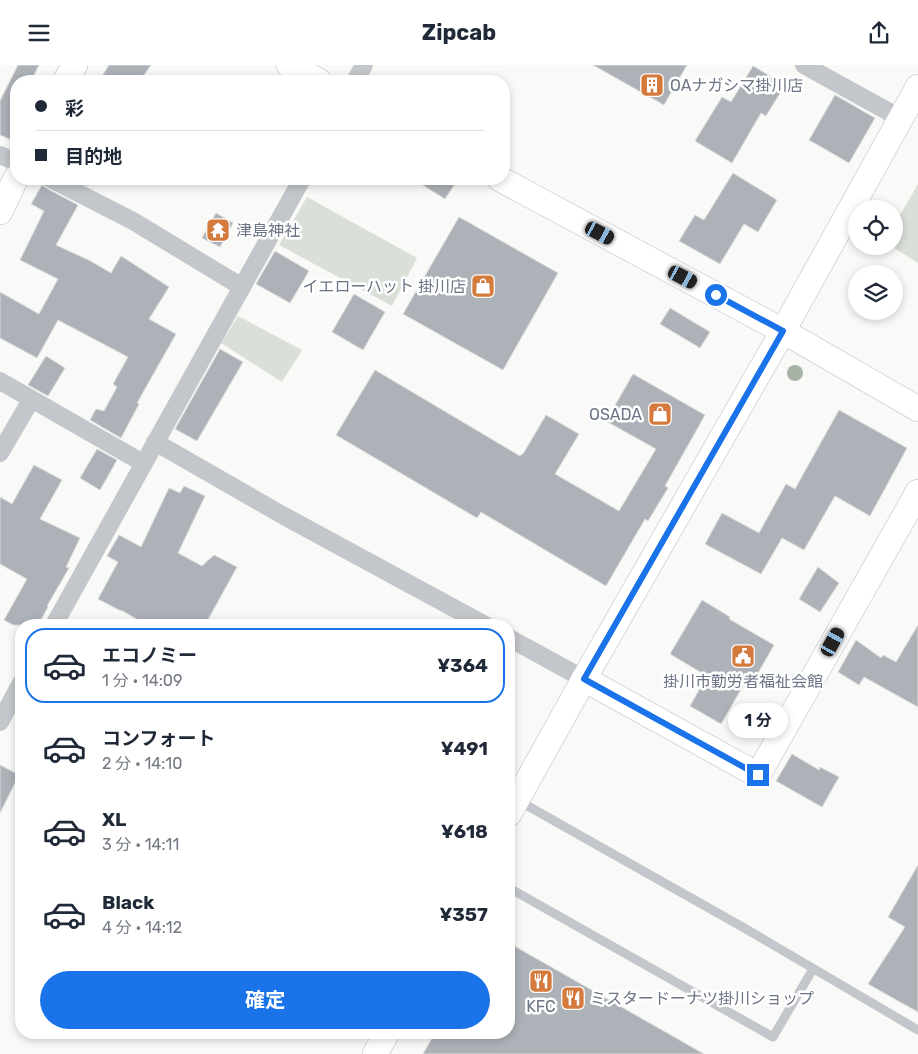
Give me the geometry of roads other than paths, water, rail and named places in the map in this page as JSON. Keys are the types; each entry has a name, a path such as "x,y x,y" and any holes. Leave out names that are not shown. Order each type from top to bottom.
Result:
{"street":[{"path":"289,65 307,75"},
{"path":"804,65 900,118"},
{"path":"515,803 783,331 918,87"},
{"path":"510,184 783,331 918,409"},
{"path":"0,212 13,185"},
{"path":"63,185 133,221 242,287"},
{"path":"57,619 299,185"},
{"path":"0,381 143,463"},
{"path":"0,453 31,399"},
{"path":"155,442 284,517 474,619"},
{"path":"515,641 758,775 918,492"},
{"path":"0,722 15,694"},
{"path":"375,1054 384,1039"}],"lane":[{"path":"515,808 738,925 918,1030"},
{"path":"515,891 772,1037 813,969"}],"place":[{"name":"OAナガシマ掛川店","path":"652,85"},
{"name":"津島神社","path":"218,230"},
{"name":"イエローハット 掛川店","path":"483,286"},
{"name":"OSADA","path":"660,414"},
{"name":"掛川市勤労者福祉会館","path":"743,656"},
{"name":"KFC","path":"541,981"},
{"name":"ミスタードーナツ掛川ショップ","path":"573,998"}]}
